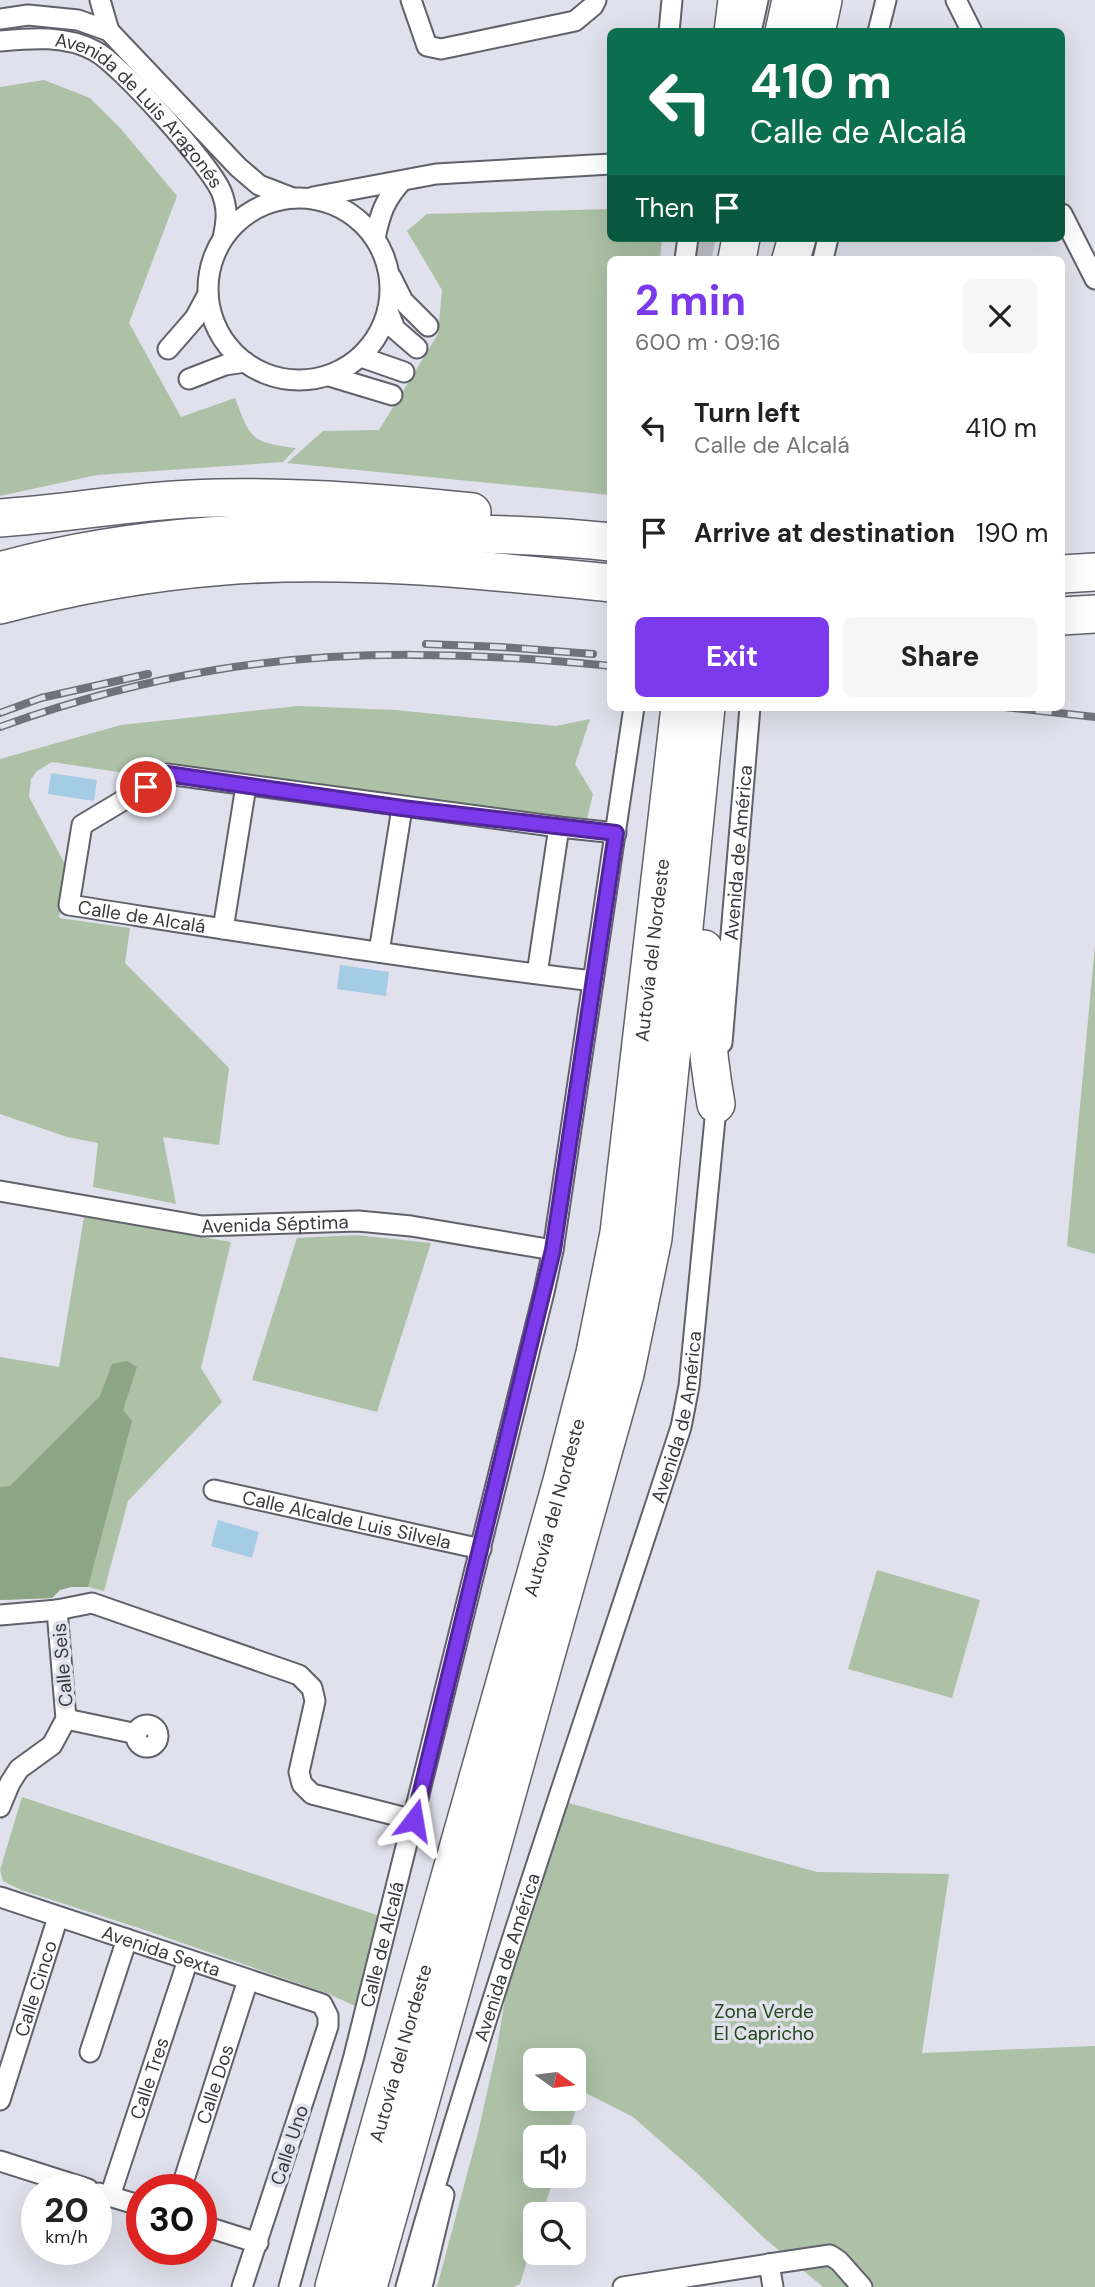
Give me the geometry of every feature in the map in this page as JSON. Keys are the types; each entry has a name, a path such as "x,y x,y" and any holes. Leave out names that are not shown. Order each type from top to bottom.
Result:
{"highway":[{"path":"734,28 737,0"},
{"path":"784,28 791,0"},
{"path":"817,28 823,0"},
{"path":"0,518 115,505 216,498 376,502 491,514 587,539"},
{"path":"0,530 49,514"},
{"path":"0,571 37,560 109,546 226,533 361,531 587,539"},
{"path":"0,605 111,579 225,566 300,563 372,565 597,581"},
{"path":"1065,574 1095,572"},
{"path":"1065,616 1095,614"},
{"name":"Autovía del Nordeste","path":"334,2287 595,1353 619,1233 680,711"},
{"name":"Autovía del Nordeste","path":"368,2287 625,1374 653,1238 706,711"},
{"path":"696,822 705,898 703,991 708,1056 716,1104"},
{"path":"318,2287 463,1774 488,1739"}],"street":[{"path":"100,0 109,31 238,167 259,185 300,198 327,202 362,223 381,249 403,301 428,326"},
{"path":"411,0 427,46 441,48 576,21 596,0"},
{"path":"669,28 672,0"},
{"path":"725,28 729,0"},
{"path":"752,28 758,0"},
{"path":"879,28 886,0"},
{"path":"956,0 970,28"},
{"name":"Avenida de Luis Aragonés","path":"0,19 28,15 78,20 109,31"},
{"name":"Avenida de Luis Aragonés","path":"0,41 40,38 64,41 94,50 116,65 203,163 221,190 228,217 222,240"},
{"path":"389,273 391,292 388,311 382,328 361,356 346,368 329,376 307,381 285,380 264,373 234,354 219,332 208,294 211,266 222,240 253,211 266,205 436,174 607,164"},
{"path":"375,238 380,212 389,195 402,181"},
{"path":"1065,220 1095,279"},
{"path":"168,349 195,318 208,294"},
{"path":"388,311 395,329 416,348"},
{"path":"361,356 404,372"},
{"path":"189,379 225,365 245,362"},
{"path":"329,376 392,395"},
{"name":"Calle de Alcalá","path":"289,2287 354,2056 553,1250 633,711"},
{"name":"Avenida de América","path":"406,2287 442,2159 535,1866 681,1427 689,1386 750,711"},
{"name":"Calle de Alcalá","path":"593,981 69,905 82,825 167,774 402,808 616,833"},
{"name":"Calle de Alcalá","path":"223,929 246,786"},
{"path":"379,952 402,808"},
{"path":"537,974 559,827"},
{"name":"Avenida Séptima","path":"0,1191 202,1226 358,1221 411,1226 553,1250"},
{"name":"Calle Alcalde Luis Silvela","path":"214,1490 481,1549"},
{"path":"0,1615 57,1610 92,1603 299,1675 312,1688 315,1701 299,1772 302,1784 312,1794 414,1820"},
{"name":"Calle Seis","path":"0,1807 19,1769 52,1745 66,1719 57,1610"},
{"name":"Calle Seis","path":"66,1719 136,1734"},
{"name":"Avenida Sexta","path":"0,1897 322,2004"},
{"name":"Calle Cinco","path":"0,2100 58,1917"},
{"path":"90,2052 127,1940"},
{"name":"Calle Tres","path":"110,2174 188,1960"},
{"name":"Calle Dos","path":"186,2174 248,1980"},
{"name":"Calle Uno","path":"242,2287 328,2026 328,2016 322,2004"},
{"name":"Avenida de América","path":"422,2287 438,2226 463,2097"},
{"path":"0,2161 41,2174"},
{"path":"217,2230 258,2243"},
{"path":"623,2287 830,2255 839,2261 862,2287"},
{"path":"769,2264 773,2287"}],"green space":[{"path":"44,80 90,98 121,129 177,196 129,323 181,417 235,398 249,431 261,441 296,448 283,462 97,475 0,496 0,87"},
{"path":"607,209 607,242 662,242 660,256 607,256 607,495 287,463 323,431 379,430 438,334 442,290 407,231 427,214"},
{"path":"298,706 395,710 556,726 590,719 575,764 593,794 586,823 151,777 52,762 37,771 31,779 29,797 66,866 59,918 130,928 125,963 229,1068 219,1145 163,1137 176,1204 93,1187 98,1143 67,1137 0,1114 0,759 121,725"},
{"path":"1095,945 1095,1254 1067,1246"},
{"path":"84,1217 231,1242 201,1368 222,1402 128,1501 104,1591 71,1587 60,1590 52,1598 0,1600 0,1357 59,1367"},
{"path":"356,1235 431,1243 377,1412 252,1380 297,1238"},
{"path":"127,1361 137,1367 123,1410 132,1421 88,1587 60,1590 52,1598 0,1600 0,1487 10,1486 100,1396 112,1364"},
{"path":"877,1570 980,1600 952,1698 848,1669"},
{"path":"22,1797 380,1916 355,2006 329,1994 21,1890 3,1881 0,1870"},
{"name":"Zona Verde El Capricho","path":"565,1802 817,1872 949,1874 922,2053 1095,2046 1095,2287 823,2287 763,2237 698,2174 633,2117 586,2093 586,2048 523,2048 523,2111 575,2111 571,2125 523,2125 523,2188 551,2188 546,2202 523,2202 523,2265 526,2265 520,2284 513,2287 437,2287 478,2133 497,2048 509,1973"}],"water":[{"path":"51,773 97,780 94,801 48,794"},
{"path":"340,965 389,972 386,996 337,989"},
{"path":"218,1520 259,1532 252,1558 211,1546"}],"tunnel":[{"path":"703,256 705,242"}],"railway":[{"path":"426,644 593,654"},
{"path":"0,727 52,709 133,687 215,670 313,658 462,656 607,666"},
{"path":"0,713 41,698 148,674"},
{"path":"1040,711 1095,717"}],"route":[{"path":"146,787 167,774 402,808 616,833 553,1250 414,1820"}]}
